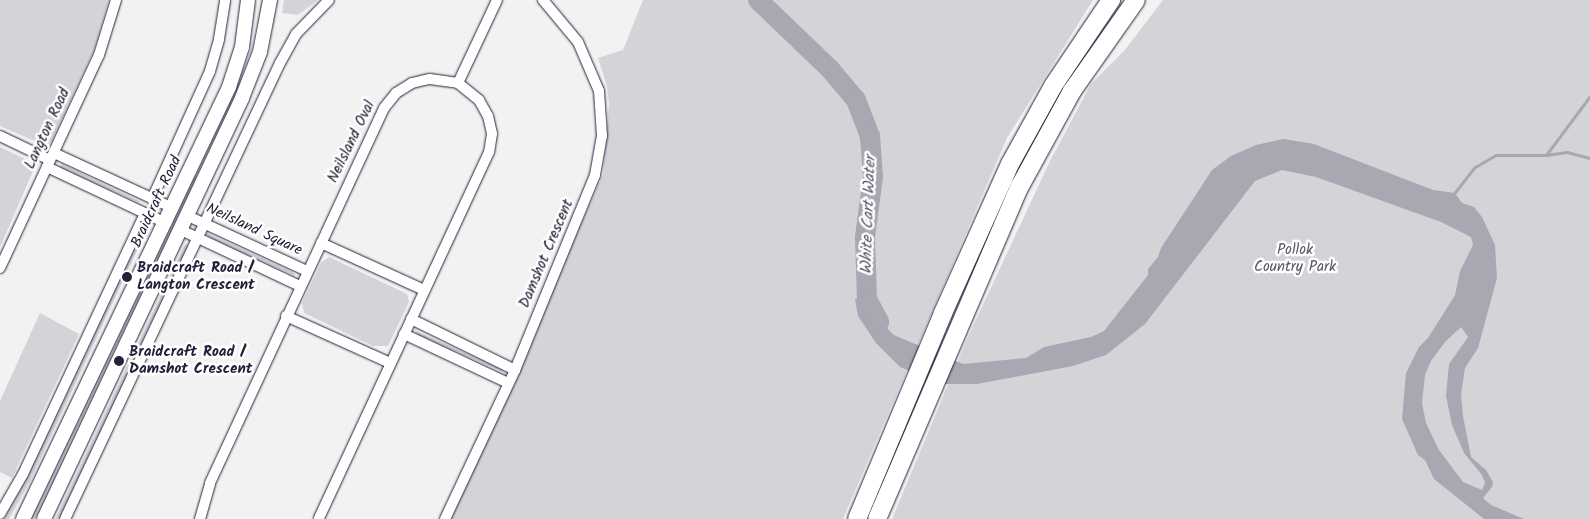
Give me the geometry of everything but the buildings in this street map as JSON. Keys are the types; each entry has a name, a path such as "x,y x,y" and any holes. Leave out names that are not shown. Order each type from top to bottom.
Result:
{"highway":[{"path":"857,519 943,313 1023,138 1070,59 1111,0"},
{"path":"877,519 1020,186 1052,125 1101,47 1136,0"},
{"path":"1101,47 1122,36 1148,0"}],"street":[{"name":"Langton Road","path":"0,268 99,54 116,0"},
{"name":"Braidcraft Road","path":"152,199 210,71 220,39 225,0"},
{"name":"Braidcraft Road","path":"23,519 166,223 229,87 242,46 248,0"},
{"path":"44,519 188,216 253,71 268,18 270,0"},
{"path":"65,519 206,224 280,63 296,34 329,0"},
{"path":"319,519 491,143 491,125 484,108 458,83 497,0"},
{"name":"Damshot Crescent","path":"445,519 515,370 596,176 602,136 599,91 578,42 543,0"},
{"path":"247,15 268,18"},
{"name":"Neilsland Oval","path":"200,519 210,483 307,271 389,100 403,87 420,80 458,83"},
{"path":"0,136 50,160 166,223"},
{"path":"50,160 173,208"},
{"name":"Braidcraft Road","path":"0,514 30,458 145,213"},
{"name":"Neilsland Square","path":"188,216 307,271"},
{"name":"Neilsland Square","path":"181,230 300,286"},
{"name":"Neilsland Square","path":"321,242 424,290"},
{"path":"286,316 390,364"},
{"path":"411,320 515,370"},
{"path":"404,334 508,383"}],"green space":[{"path":"0,0 109,0 95,48 52,141 46,146 0,126"},
{"path":"284,0 318,0 298,15 282,13"},
{"path":"643,0 1093,0 1007,138 843,519 451,519 603,174 609,105 607,86 598,58 623,50"},
{"name":"Pollok Country Park","path":"1163,0 1590,0 1590,519 892,519 967,339 1050,161 1091,84 1124,51"},
{"path":"0,147 33,163 34,169 0,247"},
{"path":"62,164 139,201 140,203 60,168"},
{"path":"193,175 197,178 157,263 154,263"},
{"path":"144,225 148,227 30,482 9,519 4,519"},
{"path":"207,233 293,272 295,276 208,238"},
{"path":"185,244 189,246 72,497 60,519 55,519"},
{"path":"329,257 407,294 409,302 388,346 373,346 304,313 302,303 321,263"},
{"path":"150,273 151,278 45,502 35,519 29,519 146,274"},
{"path":"40,313 79,334 12,478 0,472 0,401"},
{"path":"416,331 502,369 503,372 417,335"}],"shaded area":[{"path":"1283,139 1314,144 1433,190 1455,193 1462,203 1474,207 1482,217 1495,245 1497,278 1478,348 1465,368 1461,395 1463,416 1471,457 1486,470 1493,482 1492,487 1483,498 1491,505 1524,519 1484,519 1434,479 1425,460 1418,455 1402,419 1406,373 1419,347 1428,338 1455,295 1460,271 1473,245 1471,237 1441,222 1316,177 1282,170 1255,181 1145,324 1106,355 1073,366 977,384 941,384 900,367 876,343 858,316 855,299 874,295 886,327 894,335 963,364 1026,358 1044,347 1091,337 1104,331 1148,275 1148,269 1158,257 1161,248 1212,170 1231,156 1256,145","holes":["1461,327 1468,337 1449,364 1446,396 1452,425 1464,453 1482,475 1485,483 1482,490 1463,482 1439,450 1426,423 1422,403 1425,375 1431,361 1445,342"]}],"waterway":[{"name":"White Cart Water","path":"758,0 830,69 856,100 870,136 873,177 865,237 867,299 879,322"},
{"path":"1546,155 1590,96"},
{"path":"1452,196 1475,167 1496,155 1546,155 1567,152 1590,158"}],"place":[{"name":"Braidcraft Road / Langton Crescent","path":"127,277"},
{"name":"Braidcraft Road / Damshot Crescent","path":"119,361"}]}
